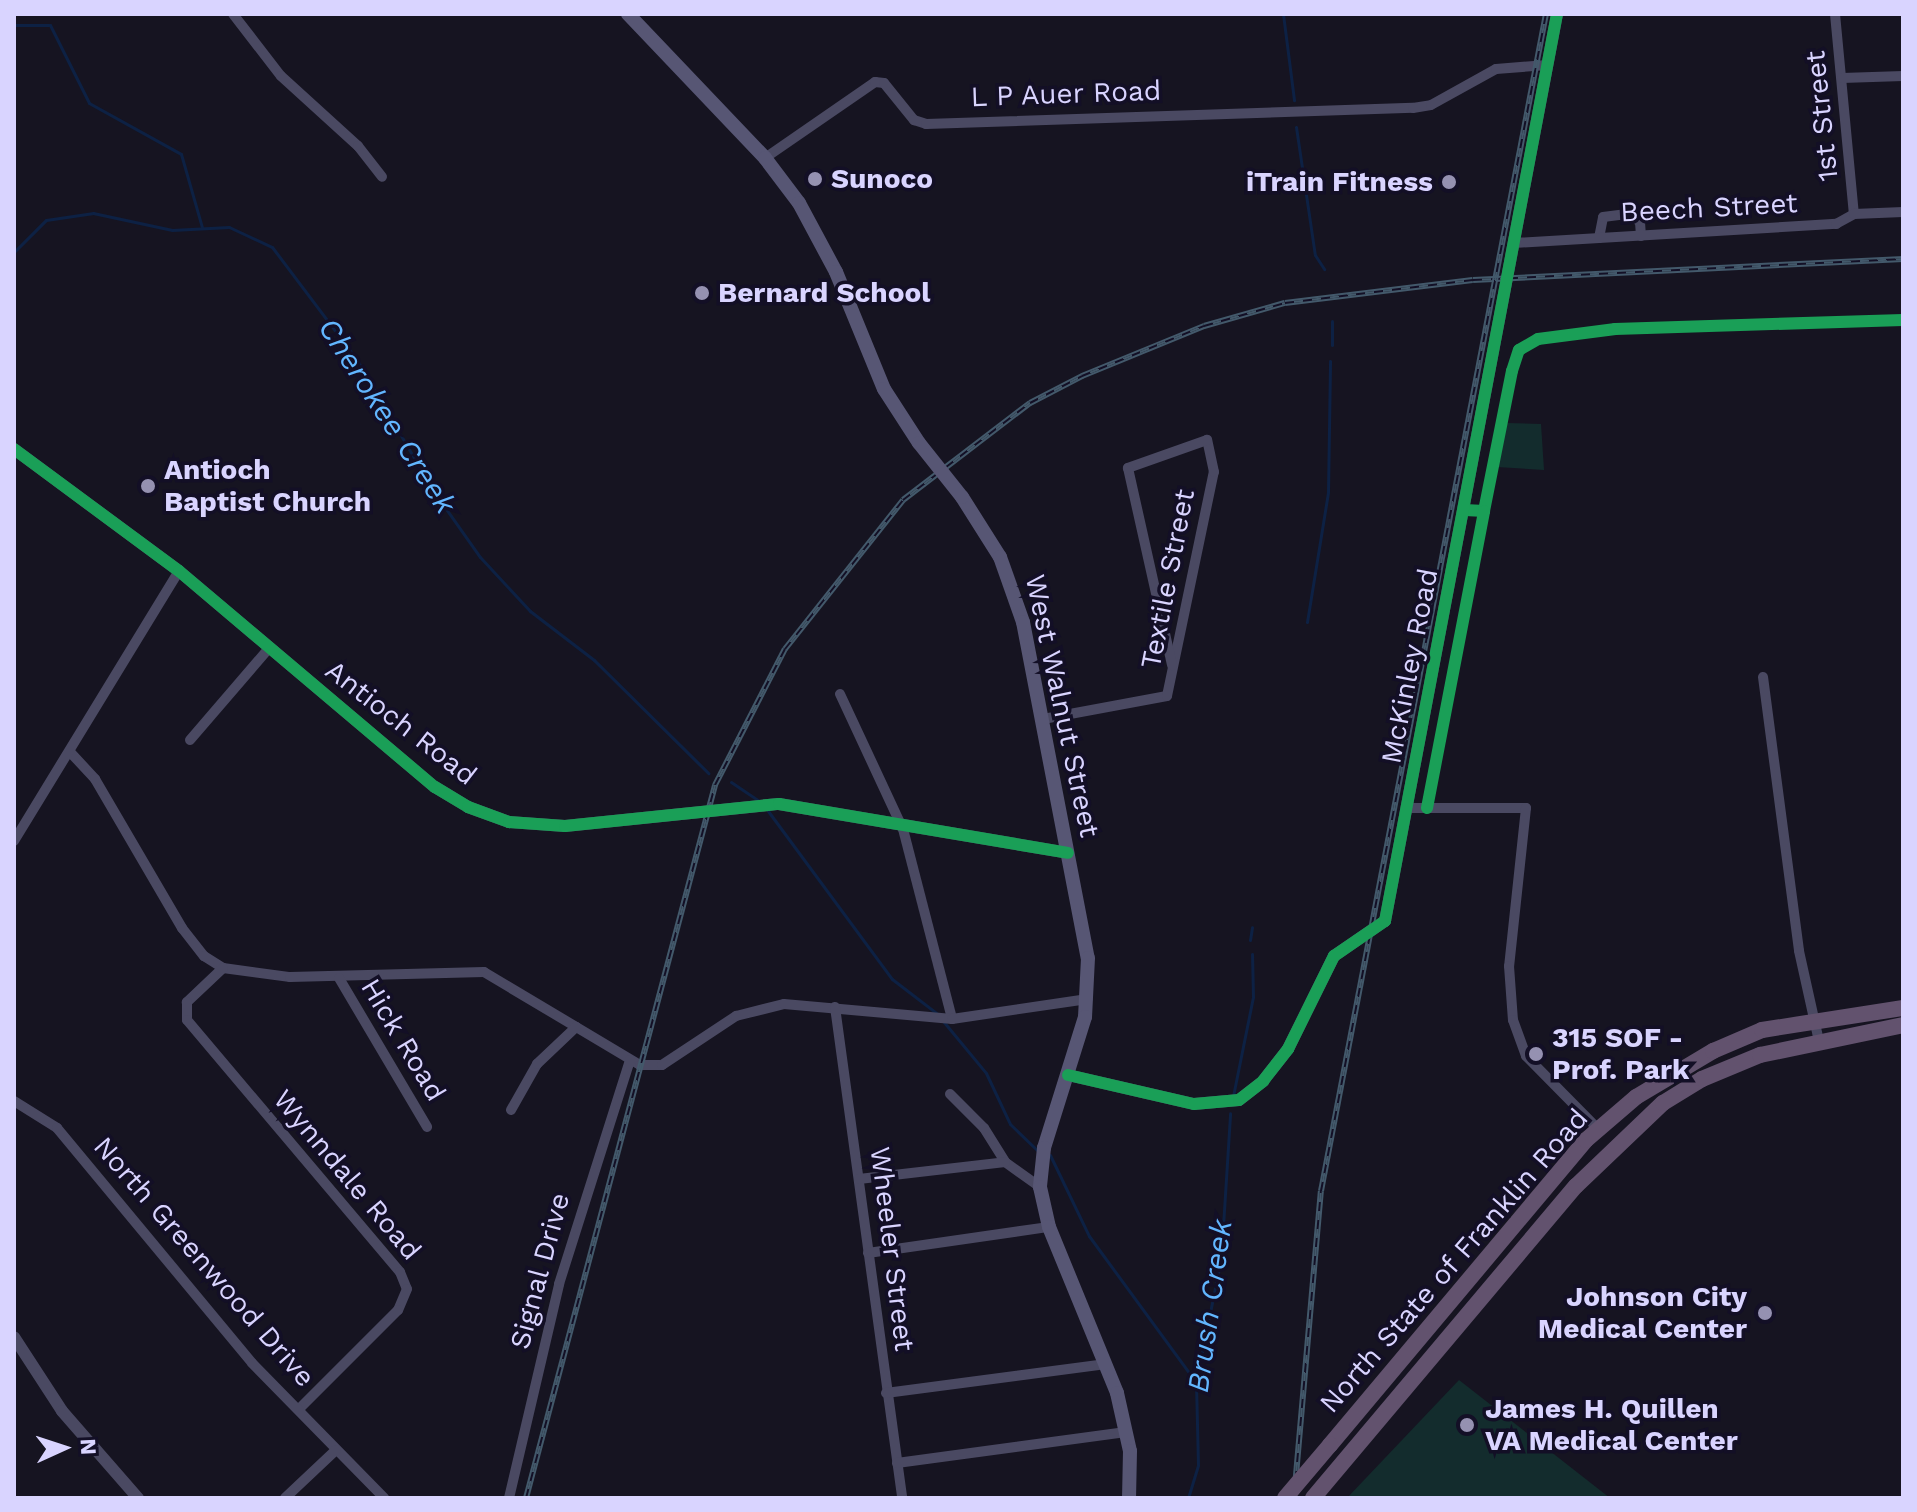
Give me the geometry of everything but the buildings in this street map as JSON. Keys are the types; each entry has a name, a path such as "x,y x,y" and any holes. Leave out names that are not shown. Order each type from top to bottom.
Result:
{"highway":[{"name":"North State of Franklin Road","path":"1285,1498 1598,1129 1636,1097 1713,1051 1762,1030 1813,1019 1903,1008"},
{"name":"North State of Franklin Road","path":"1313,1498 1604,1155 1663,1103 1728,1067 1819,1041 1903,1025"}],"main road":[{"name":"West Walnut Street","path":"628,14 765,158 817,232 884,389 919,443 962,497 1010,581 1043,719 1088,958 1088,999 1043,1153 1040,1187 1049,1227 1106,1364 1126,1432 1129,1498"}],"street":[{"path":"233,14 281,76 358,146 382,177"},
{"name":"McKinley Road","path":"1068,1075 1194,1104 1231,1103 1248,1095 1288,1049 1334,956 1385,921 1557,14"},
{"name":"1st Street","path":"1835,14 1854,214"},
{"name":"L P Auer Road","path":"765,158 875,82 884,83 906,112 926,124 1413,108 1431,105 1496,69 1547,65"},
{"path":"1842,78 1903,76"},
{"name":"Beech Street","path":"1514,243 1836,224 1854,214 1903,212"},
{"path":"1599,238 1603,217 1629,214 1640,222 1641,236"},
{"name":"Textile Street","path":"1043,719 1167,696 1214,472 1207,440 1128,468 1172,665"},
{"name":"Antioch Road","path":"14,449 179,571 435,787 509,822 565,826 779,804 903,829 1068,853"},
{"path":"15,839 179,571"},
{"path":"190,740 269,648"},
{"path":"1763,677 1799,951 1819,1041"},
{"path":"840,694 903,829 945,1019"},
{"path":"70,752 95,779 182,928 204,956 223,968 339,978 484,972 630,1060 662,1065 736,1016 784,1004 945,1019 1088,999"},
{"path":"1408,808 1526,808 1509,966 1513,1020 1526,1056 1598,1129"},
{"name":"Wynndale Road","path":"223,968 187,1002 187,1020 400,1272 407,1289 398,1310 299,1409"},
{"name":"Hick Road","path":"339,978 427,1127"},
{"name":"Wheeler Street","path":"835,1007 902,1498"},
{"path":"511,1110 537,1064 576,1027"},
{"name":"Signal Drive","path":"509,1498 559,1284 630,1060"},
{"path":"950,1094 984,1128 1005,1162 1040,1187"},
{"name":"North Greenwood Drive","path":"14,1101 57,1128 199,1303 384,1498"},
{"path":"859,1179 1005,1162"},
{"path":"868,1253 1049,1227"},
{"path":"1452,1300 1468,1314"},
{"path":"14,1337 67,1419 138,1498"},
{"path":"886,1393 1106,1364"},
{"path":"897,1463 1126,1432"},
{"path":"285,1498 336,1450"}],"green space":[{"path":"1506,423 1541,424 1544,470 1497,467"},
{"path":"1459,1380 1610,1498 1347,1498"}],"waterway":[{"name":"Brush Creek","path":"1283,14 1294,100"},
{"path":"14,25 50,25 89,103 181,154 202,227"},
{"name":"Brush Creek","path":"1296,127 1315,255 1324,269"},
{"name":"Cherokee Creek","path":"14,252 46,220 93,213 172,230 229,227 272,247 357,360 432,489 480,557 530,611 594,660 708,773"},
{"name":"Brush Creek","path":"1332,321 1332,345"},
{"name":"Brush Creek","path":"1307,622 1328,492 1330,361"},
{"name":"Cherokee Creek","path":"731,782 761,802"},
{"name":"Cherokee Creek","path":"768,811 892,979 939,1015"},
{"name":"Brush Creek","path":"1250,940 1252,927"},
{"name":"Brush Creek","path":"1233,1096 1253,997 1252,954"},
{"name":"Cherokee Creek","path":"943,1021 986,1073 1010,1124 1039,1152"},
{"name":"Brush Creek","path":"1188,1498 1198,1465 1196,1382 1221,1258 1230,1113"},
{"name":"Cherokee Creek","path":"1050,1155 1089,1236 1196,1382"}],"railway":[{"path":"1294,1498 1321,1191 1546,14"},
{"path":"526,1498 715,785 785,649 903,500 1030,403 1082,376 1204,326 1285,303 1473,280 1903,259"}],"cycle path":[{"path":"1068,1075 1194,1104 1239,1100 1263,1081 1288,1049 1334,956 1385,921 1557,14"},
{"path":"1465,510 1484,511 1512,371 1519,350 1538,339 1615,329 1903,320"},
{"path":"14,449 179,571 435,787 468,807 509,822 565,826 779,804 1068,853"},
{"path":"1427,808 1484,511"}],"place":[{"name":"Sunoco","path":"815,179"},
{"name":"iTrain Fitness","path":"1449,182"},
{"name":"Bernard School","path":"702,293"},
{"name":"Antioch Baptist Church","path":"148,486"},
{"name":"315 SOF - Prof. Park","path":"1536,1054"},
{"name":"Johnson City Medical Center","path":"1765,1313"},
{"name":"James H. Quillen VA Medical Center","path":"1467,1425"}]}
